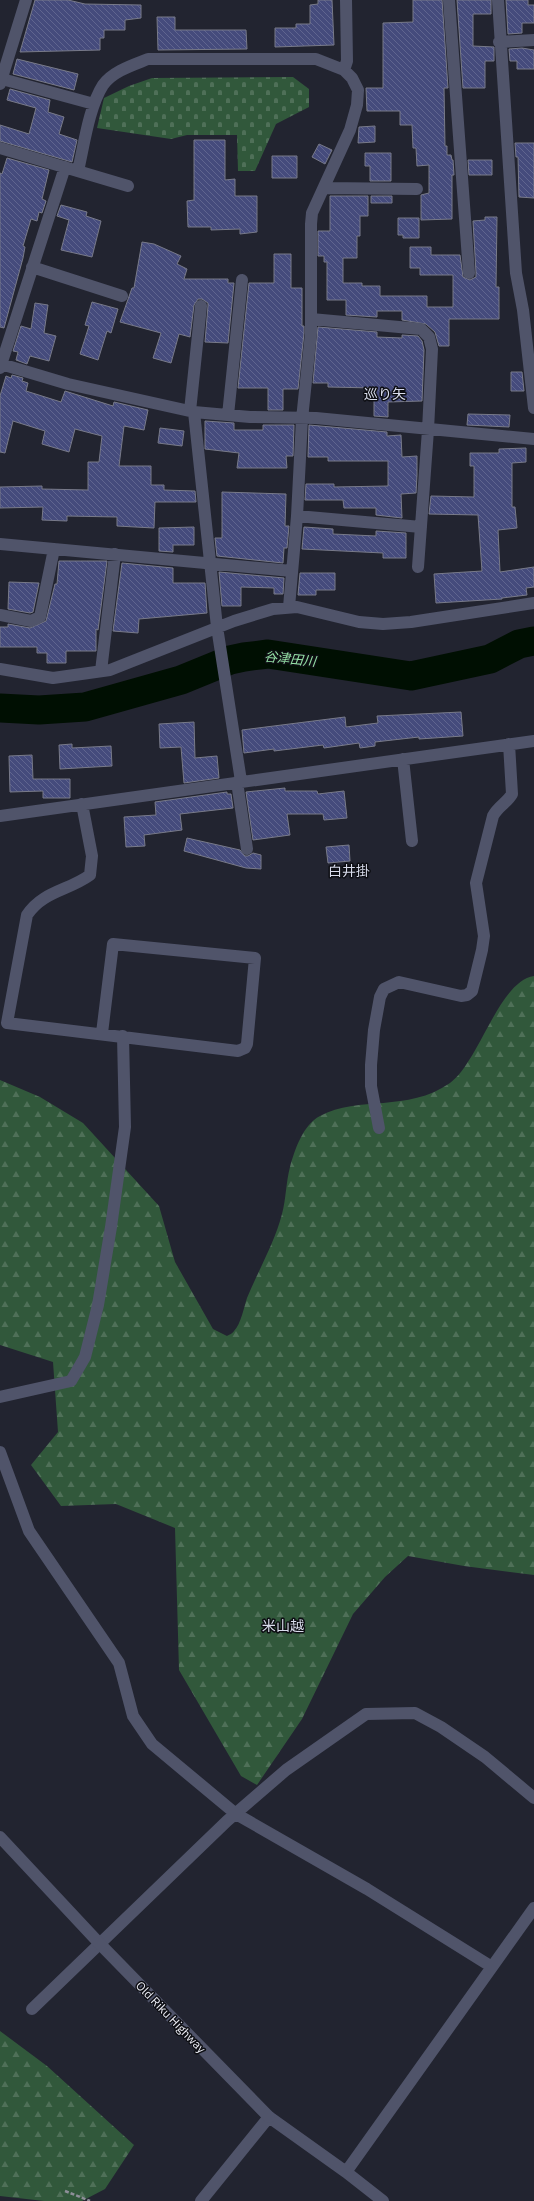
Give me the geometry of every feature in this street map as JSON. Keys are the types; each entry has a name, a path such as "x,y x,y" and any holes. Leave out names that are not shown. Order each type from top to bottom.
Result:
{"street":[{"path":"26,0 1,81 94,104"},
{"path":"344,70 347,61 346,0"},
{"path":"449,0 469,273"},
{"path":"498,0 516,273 523,310 534,408"},
{"path":"500,42 534,40"},
{"path":"78,171 94,104 103,84 122,69 148,59 316,59 344,70 352,78 358,90 357,105 350,130 312,213 310,357 302,419 297,516 289,607"},
{"path":"0,148 128,186"},
{"path":"65,167 1,366 68,384 192,412 302,419 316,418 428,430 534,439"},
{"path":"324,188 417,189"},
{"path":"32,268 122,296"},
{"path":"228,415 242,280"},
{"path":"200,306 192,412 211,563 217,627 231,707 247,849"},
{"path":"311,319 422,329 429,337 432,349 418,567"},
{"path":"297,516 421,527"},
{"path":"0,544 292,571"},
{"path":"0,615 31,621 40,617 54,549"},
{"path":"101,671 115,554"},
{"path":"0,669 53,678 110,670 217,627 273,608 289,607 310,609 359,622 383,624 411,622 534,604"},
{"path":"0,816 534,741"},
{"path":"379,1128 371,1086 371,1066 374,1030 380,997 384,989 399,982 461,996 467,995 472,991 484,936 476,883 493,816 496,809 509,800 512,794 509,744"},
{"path":"403,759 412,841"},
{"path":"82,804 92,856 90,875 82,881 46,897 34,905 27,915 7,1023 238,1051 245,1048 255,958 113,944 102,1034"},
{"path":"0,1397 71,1381 79,1370 85,1357 98,1305 125,1127 123,1036"},
{"path":"0,1452 29,1531 119,1663 133,1716 152,1744 236,1814 367,1889 492,1967"},
{"path":"32,2009 99,1943 236,1814 286,1770 366,1714 415,1713 485,1757 534,1798"},
{"name":"Old Riku Highway","path":"0,1837 99,1943 269,2117 346,2172 382,2201"},
{"path":"346,2172 534,1908"},
{"path":"201,2201 269,2117"}],"path":[{"path":"65,2191 90,2201"}],"green space":[{"path":"293,77 309,89 309,107 276,124 255,171 238,171 237,135 187,135 171,139 97,128 104,98 129,86 152,78"},
{"path":"534,976 534,1575 464,1566 408,1556 385,1577 353,1614 302,1719 257,1785 241,1776 179,1670 175,1528 116,1504 61,1506 31,1465 58,1432 53,1362 0,1345 0,1080 40,1097 83,1123 159,1206 175,1262 213,1329 227,1336 233,1332 239,1324 247,1298 275,1236 283,1208 292,1160 300,1138 309,1125 320,1116 335,1110 351,1106 417,1098 434,1092 450,1083 460,1073 470,1058 510,992 522,981"},
{"path":"0,2031 47,2066 134,2145 105,2189 82,2201 44,2201 0,2196"}],"building":[{"path":"35,0 68,0 85,4 141,5 141,18 125,20 125,30 104,30 104,38 100,38 100,50 20,52"},
{"path":"318,0 332,0 334,45 275,47 275,28 296,28 296,24 310,24 310,5 318,4"},
{"path":"413,0 442,0 448,88 444,88 445,146 447,146 447,155 451,155 453,160 454,175 452,175 452,219 421,220 421,195 429,193 429,165 417,166 416,148 413,148 412,125 400,125 400,111 367,111 366,88 383,88 383,23 413,22"},
{"path":"457,0 491,0 491,14 473,14 473,46 494,47 494,61 485,61 485,88 463,88"},
{"path":"506,0 528,0 528,5 534,5 534,23 522,23 522,33 508,34"},
{"path":"157,17 175,17 175,30 246,30 247,49 158,50"},
{"path":"522,48 534,50 534,69 517,69 517,61 510,61 509,49"},
{"path":"17,59 78,74 74,90 13,74"},
{"path":"10,89 50,100 48,112 64,117 59,134 77,140 72,162 0,141 0,125 29,134 36,108 7,100"},
{"path":"375,126 375,142 358,143 359,127"},
{"path":"194,140 225,140 225,180 235,179 235,196 257,196 257,232 240,234 240,229 211,230 211,227 188,227 187,201 194,200"},
{"path":"515,143 534,143 534,198 519,197 518,157 516,157"},
{"path":"319,144 332,150 325,164 312,157"},
{"path":"365,153 391,153 391,181 370,181 370,166 365,166"},
{"path":"272,156 297,156 297,178 272,178"},
{"path":"7,158 49,170 42,199 46,201 42,213 39,212 37,221 31,219 23,246 25,247 23,258 4,328 0,327 0,173 2,174"},
{"path":"468,160 492,160 492,175 469,175"},
{"path":"330,196 368,196 368,216 360,216 360,236 357,236 357,258 343,258 343,283 362,283 362,286 380,286 380,296 427,296 427,307 453,307 453,275 420,275 420,268 410,268 410,247 431,247 431,255 460,255 463,277 470,280 476,277 473,221 485,220 485,217 497,217 496,287 499,287 499,319 449,319 449,346 439,346 435,332 426,324 402,320 402,311 377,311 377,317 346,315 346,300 327,300 327,262 324,262 324,256 318,256 318,231 330,231"},
{"path":"371,196 392,196 392,203 371,203"},
{"path":"61,205 87,212 86,216 101,221 92,257 61,250 69,220 57,216"},
{"path":"398,218 419,218 419,238 403,238 403,235 398,235"},
{"path":"142,242 154,244 181,256 177,264 187,269 184,279 228,279 228,283 234,283 228,343 205,342 208,303 202,299 198,299 194,305 190,337 179,334 171,363 153,358 161,333 120,322 132,288 134,288"},
{"path":"274,254 291,254 291,288 302,288 302,326 304,326 304,333 298,389 283,389 283,410 268,410 268,388 238,388 249,283 274,283"},
{"path":"92,302 118,309 111,333 107,331 98,360 80,354 89,326 85,325"},
{"path":"35,303 48,305 44,333 56,336 49,361 30,356 27,364 16,360 18,352 13,351 21,326 31,329"},
{"path":"318,327 377,332 377,337 402,338 402,335 418,336 422,341 424,350 422,401 388,402 388,417 374,416 374,388 328,387 328,383 313,383"},
{"path":"511,372 522,372 524,391 511,391"},
{"path":"12,375 23,378 22,381 28,383 26,391 61,402 65,391 113,406 114,402 148,410 144,430 124,426 119,466 151,466 151,485 164,485 164,490 195,491 196,502 155,502 154,528 117,526 117,517 67,516 67,521 42,520 43,507 0,508 0,487 42,486 42,489 88,490 88,462 99,462 102,436 75,429 69,452 42,444 45,431 13,421 5,453 0,452 0,396 6,376 11,378"},
{"path":"468,414 510,415 509,427 467,425"},
{"path":"205,421 234,423 234,430 263,430 263,425 294,425 293,456 286,456 287,468 237,468 239,453 205,449"},
{"path":"309,425 387,432 387,436 401,435 402,457 417,456 416,493 401,494 402,518 376,515 376,508 344,508 343,500 305,500 306,484 334,484 334,487 388,486 388,461 328,461 328,457 308,457"},
{"path":"160,428 184,431 182,446 158,443"},
{"path":"526,448 526,462 512,463 512,507 515,507 517,528 498,530 500,572 534,567 534,587 526,588 527,595 502,599 436,603 434,574 482,571 478,515 429,514 431,496 474,497 474,466 470,466 470,453 499,453 499,449"},
{"path":"222,492 286,494 285,526 289,526 287,548 284,548 283,563 217,556 215,538 222,538"},
{"path":"194,527 194,545 173,545 173,552 159,551 159,528"},
{"path":"304,527 333,529 333,534 376,536 376,531 406,533 406,558 383,558 383,553 302,549"},
{"path":"59,561 107,561 98,630 96,629 96,651 66,651 66,663 47,663 47,653 37,653 37,647 0,647 0,627 8,627 8,624 30,628 46,621 55,584 57,584"},
{"path":"122,563 173,568 173,583 205,583 207,613 139,619 138,633 113,631"},
{"path":"219,572 284,578 283,594 274,594 274,588 241,587 241,606 222,606"},
{"path":"300,573 335,573 335,590 316,590 316,595 298,595"},
{"path":"9,582 39,583 33,612 30,613 8,609"},
{"path":"461,712 463,736 419,739 419,737 375,742 375,746 360,748 359,743 324,748 323,745 244,753 242,730 345,717 346,727 378,723 377,716"},
{"path":"194,722 195,758 217,756 219,778 184,783 181,747 160,748 159,724"},
{"path":"72,744 72,748 111,746 112,766 60,769 59,745"},
{"path":"32,755 33,779 70,779 70,798 43,798 43,791 10,792 9,756"},
{"path":"285,788 285,791 317,791 318,794 344,791 347,818 324,820 323,814 287,814 290,835 253,840 246,792"},
{"path":"227,792 227,794 231,794 233,808 180,814 182,830 144,835 145,846 126,847 124,817 156,815 155,802"},
{"path":"187,838 240,850 245,856 253,853 261,855 261,869 246,868 184,851"},
{"path":"349,845 350,861 328,863 326,847"}],"waterway":[{"name":"谷津田川","path":"0,708 39,710 85,707 181,680 230,660 244,657 268,654 411,676 490,659 519,644 534,641"}],"district":[{"name":"巡り矢","path":"385,394"},
{"name":"白井掛","path":"349,871"},
{"name":"米山越","path":"283,1626"}]}
